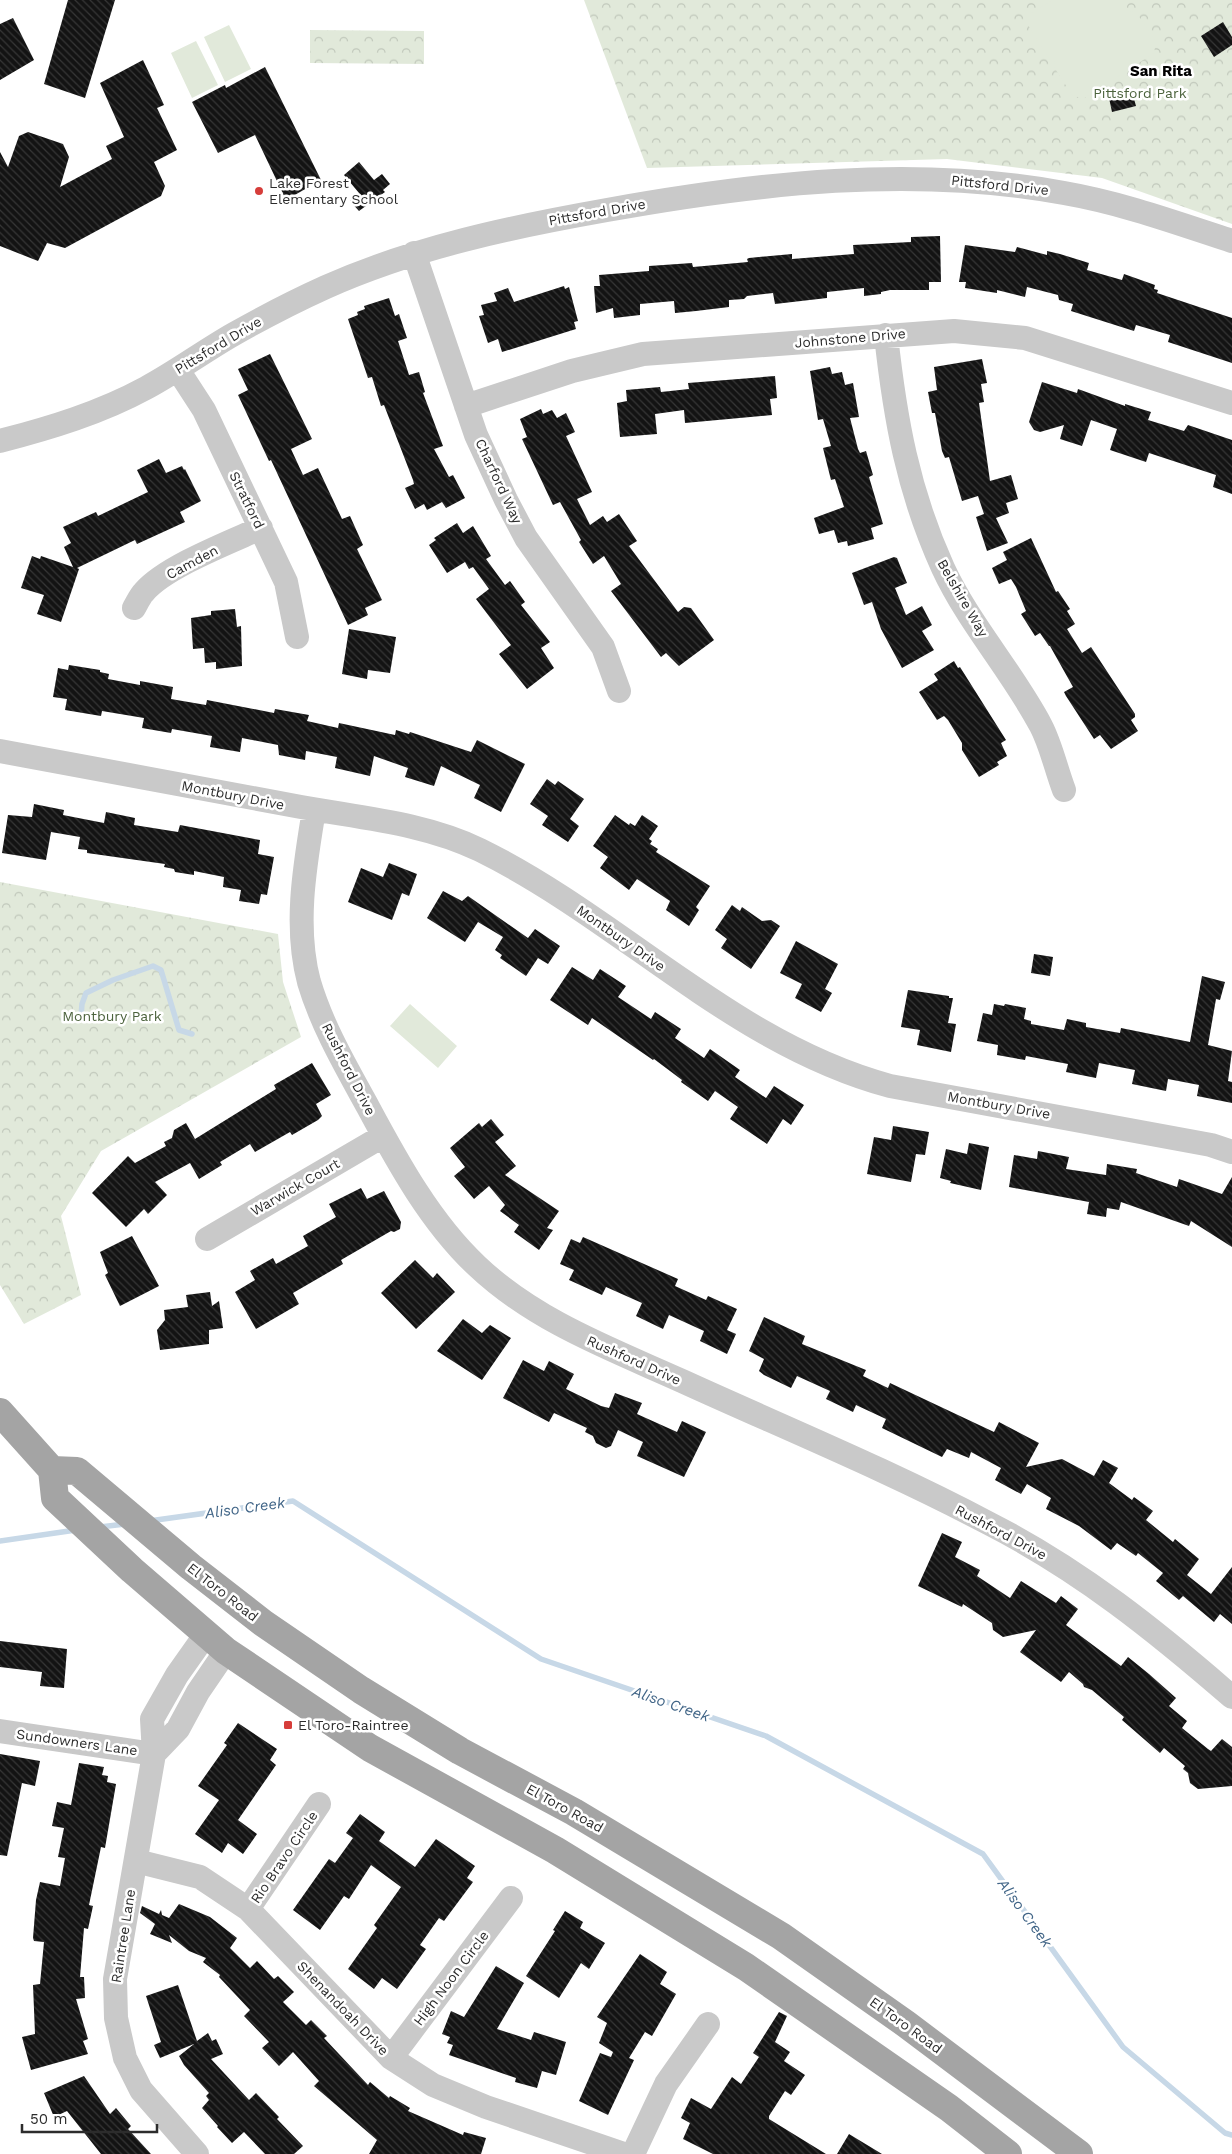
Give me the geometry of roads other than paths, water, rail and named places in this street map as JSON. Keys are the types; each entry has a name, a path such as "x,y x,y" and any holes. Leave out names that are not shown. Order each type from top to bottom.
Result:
{"main road":[{"path":"0,1412 52,1470 55,1498 132,1570 216,1642 370,1748 555,1850 746,1967 949,2108 1008,2154"},
{"name":"El Toro Road","path":"52,1470 77,1471 101,1488 180,1558 263,1623 361,1690 460,1751 574,1812 781,1936 906,2024 1079,2154"}],"street":[{"name":"Pittsford Drive","path":"0,441 92,414 178,370 232,335 280,309 350,277 414,253 487,234 664,200 736,190 885,178 944,179 1062,192 1112,203 1232,241"},
{"name":"Charford Way","path":"414,253 466,406 506,500 526,538 603,646 619,691"},
{"name":"Johnstone Drive","path":"466,406 572,371 643,354 954,330 1025,338 1232,403"},
{"name":"Belshire Way","path":"886,335 900,440 911,484 926,527 944,570 1042,727 1064,790"},
{"name":"Stratford","path":"178,370 204,410 286,582 297,637"},
{"name":"Camden","path":"134,608 143,593 154,582 198,557 261,528"},
{"name":"Montbury Drive","path":"0,751 418,828 452,838 481,851 552,889 740,1020 781,1043 856,1077 890,1086 1211,1144 1232,1152"},
{"name":"Rushford Drive","path":"314,810 303,877 303,945 309,980 322,1017 341,1057 384,1136 445,1232 478,1268 558,1325 881,1471 991,1524 1106,1594 1174,1647 1232,1697"},
{"name":"Warwick Court","path":"207,1239 384,1136"},
{"name":"Raintree Lane","path":"197,2154 141,2090 125,2058 116,2018 115,1979 154,1754 152,1719 166,1693 216,1642"},
{"path":"154,1754 178,1730 190,1708 216,1642"},
{"path":"166,1693 190,1708"},
{"name":"Sundowners Lane","path":"0,1731 154,1754"},
{"name":"Rio Bravo Circle","path":"248,1909 319,1804"},
{"name":"Shenandoah Drive","path":"136,1860 200,1877 248,1909 391,2058 433,2085 486,2107 624,2154"},
{"name":"High Noon Circle","path":"391,2058 511,1898"},
{"path":"633,2154 666,2084 708,2024"}],"waterway":[{"path":"81,1016 82,1004 86,993 113,980 153,966 161,970 179,1030 192,1034"},
{"name":"Aliso Creek","path":"149,1521 293,1501 541,1659 766,1736 983,1854 1123,2047 1225,2133 1232,2135"},
{"name":"Aliso Creek","path":"100,1527 125,1524"},
{"name":"Aliso Creek","path":"0,1541 76,1530"}],"place":[{"name":"Lake Forest Elementary School","path":"259,191"},
{"name":"El Toro-Raintree","path":"288,1725"}],"district":[{"name":"San Rita","path":"1161,71"}],"park label":[{"name":"Pittsford Park","path":"1140,93"},
{"name":"Montbury Park","path":"112,1016"}]}
